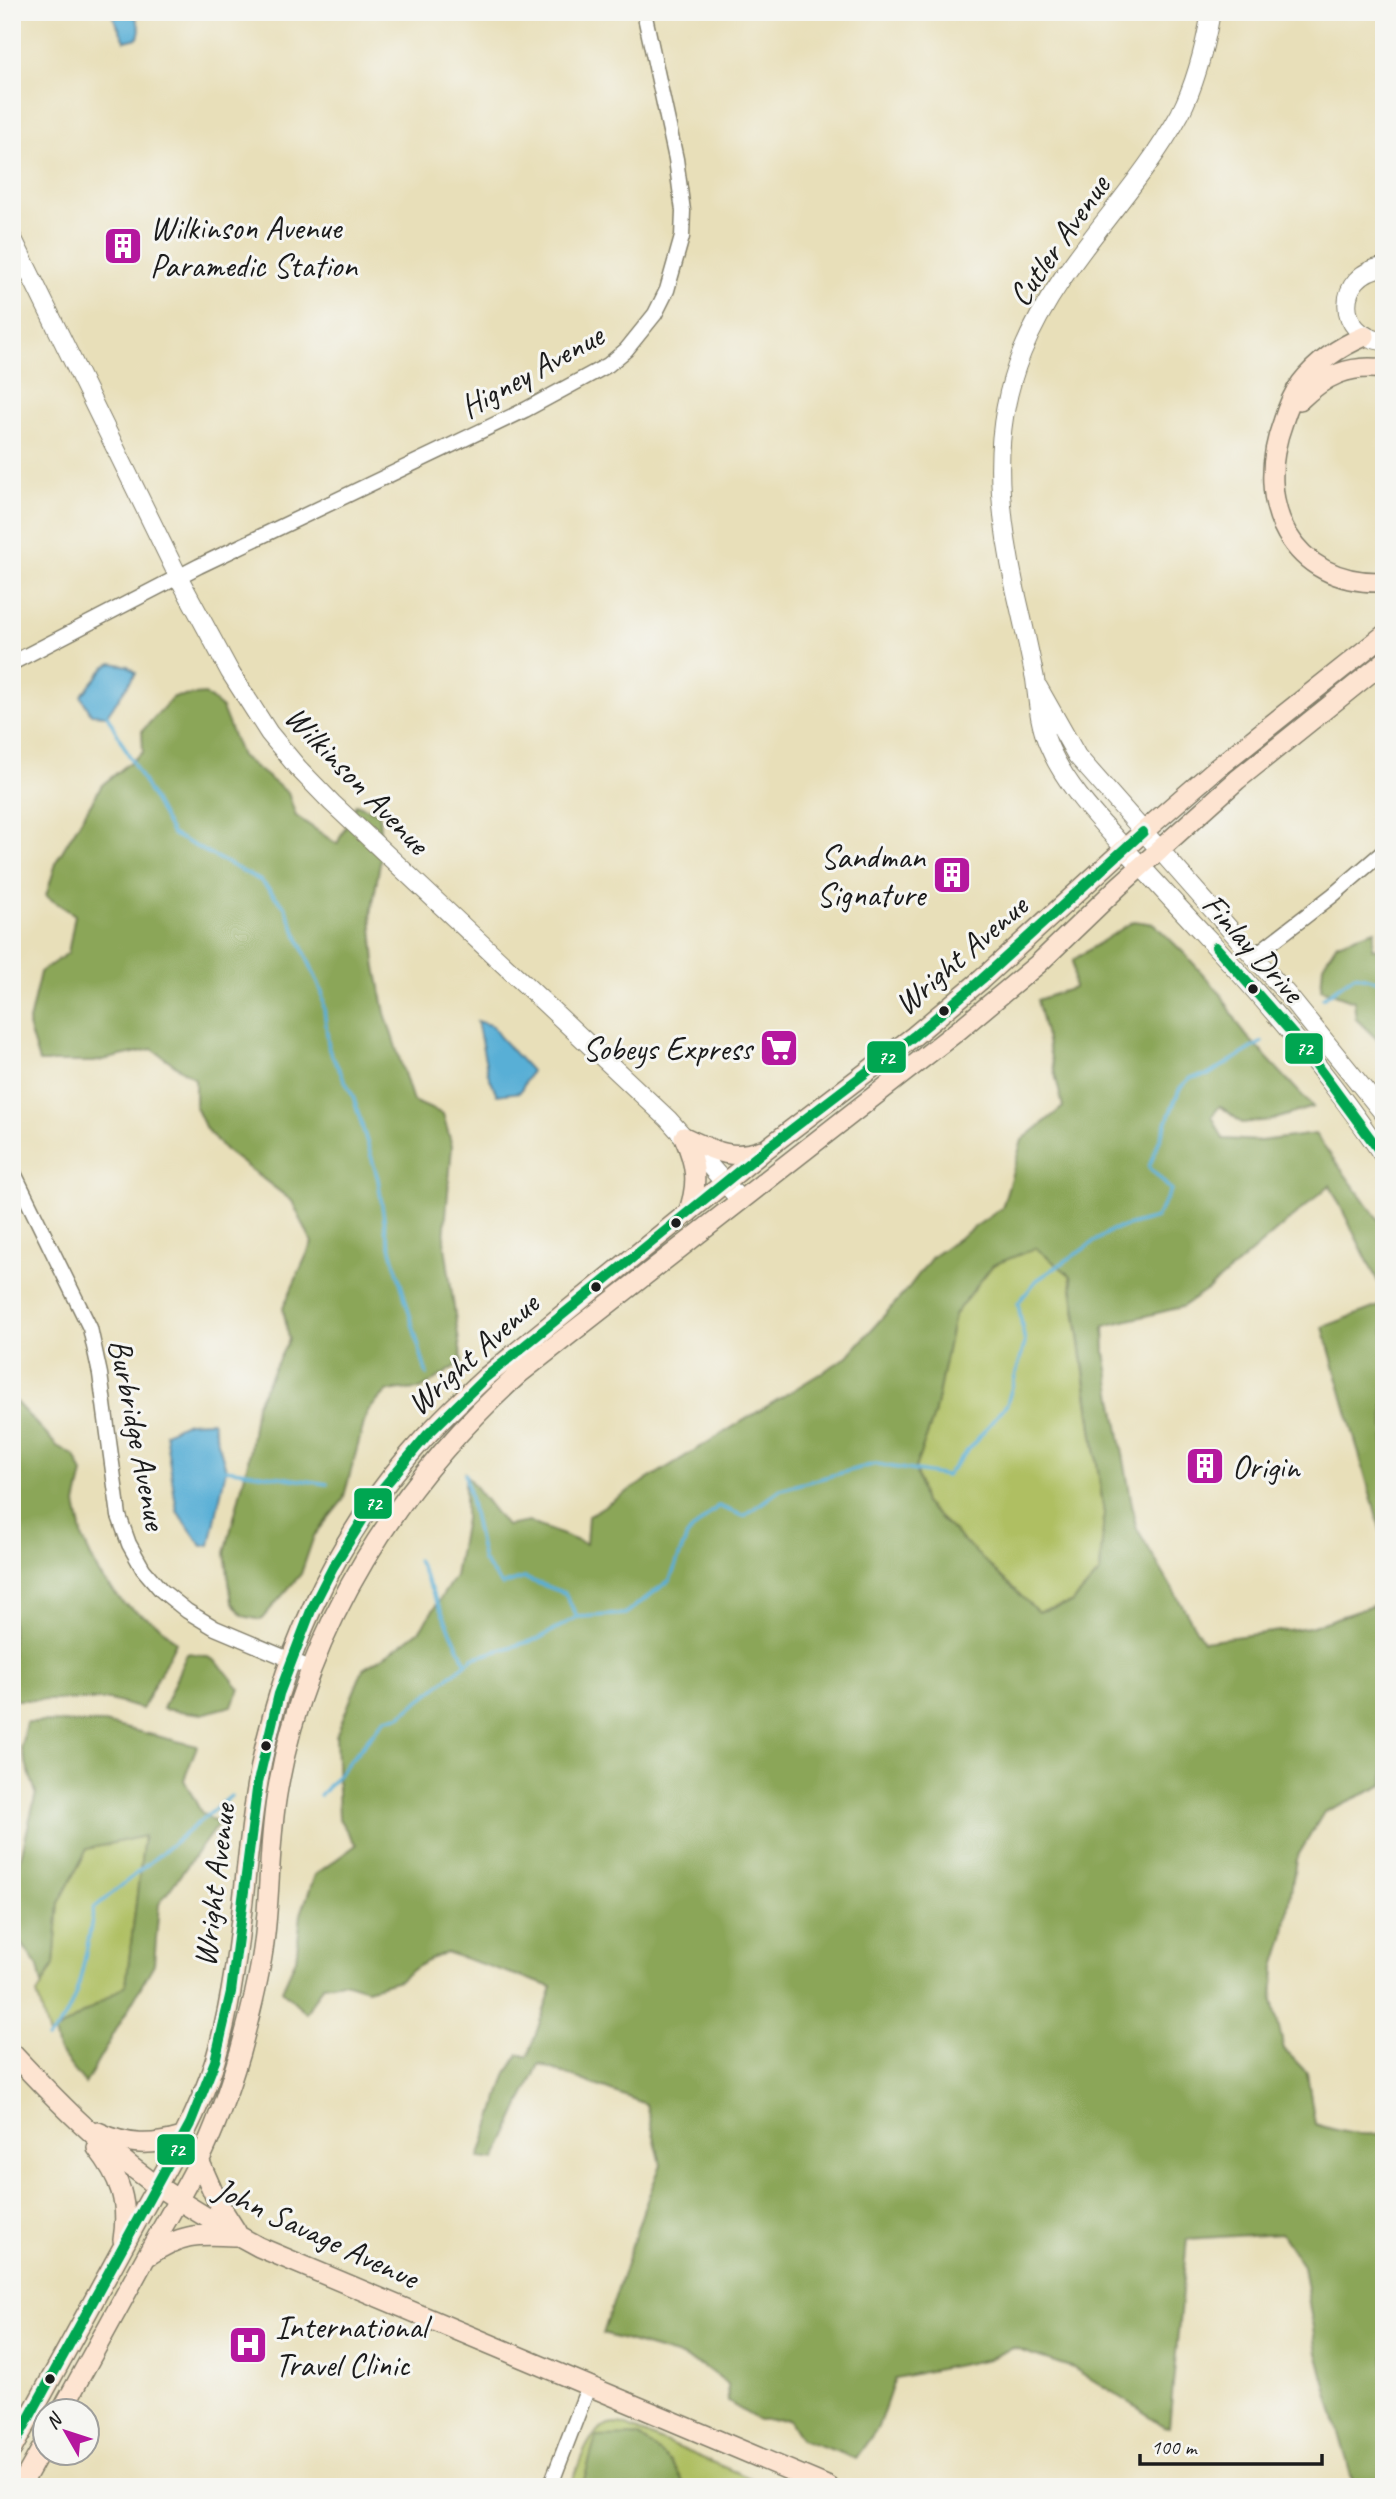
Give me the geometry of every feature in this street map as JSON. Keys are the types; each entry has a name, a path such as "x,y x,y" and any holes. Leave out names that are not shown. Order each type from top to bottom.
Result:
{"main road":[{"path":"1379,340 1337,349 1317,364 1299,385 1278,435 1272,488 1280,523 1290,540 1311,562 1329,574 1352,580 1384,582"},
{"path":"1286,412 1314,386 1330,376 1350,368 1384,369"},
{"name":"Wright Avenue","path":"12,2449 157,2186 202,2097 227,2018 242,1928 258,1782 289,1660 345,1546 377,1497 409,1455 444,1416 486,1377 766,1149 914,1036 982,979 1143,832 1283,713 1384,635"},
{"name":"Wright Avenue","path":"69,2398 200,2160 232,2079 252,2006 263,1951 277,1791 290,1732 310,1668 357,1573 393,1513 450,1441 520,1373 960,1029 1038,964 1237,780 1384,662"},
{"path":"684,1137 727,1155 743,1156 766,1149"},
{"path":"684,1137 695,1166 696,1177 688,1213"},
{"name":"John Savage Avenue","path":"12,2053 119,2157 177,2199 268,2251 829,2487"},
{"path":"71,2113 99,2132 131,2143 154,2144 182,2137"},
{"path":"71,2113 113,2168 121,2185 125,2226 121,2251"},
{"path":"200,2160 217,2201 240,2236"},
{"path":"145,2258 170,2241 197,2234 240,2236"},
{"path":"20,2487 32,2466"}],"street":[{"name":"Higney Avenue","path":"12,663 179,578 535,405 607,365 626,350 655,314 675,267 682,237 683,211 676,159 644,12"},
{"name":"Cutler Avenue","path":"1125,849 1064,775 1040,719 1035,681 1002,527 999,461 1011,386 1021,356 1048,298 1083,246 1153,158 1181,112 1195,78 1211,12"},
{"name":"Wilkinson Avenue","path":"12,237 179,578 247,701 269,733 298,768 684,1137 741,1201"},
{"path":"1379,340 1356,328 1349,318 1347,307 1352,284 1360,275 1371,269 1384,267"},
{"name":"Cutler Avenue","path":"1035,681 1077,756 1143,832"},
{"name":"Finlay Drive","path":"1143,832 1254,956 1384,1114"},
{"name":"Finlay Drive","path":"1125,849 1286,1026 1339,1093 1384,1157"},
{"path":"1254,956 1333,895 1384,851"},
{"name":"Burbridge Avenue","path":"12,1170 83,1309 90,1328 100,1374 119,1516 129,1544 143,1569 161,1590 187,1611 215,1628 310,1668"},
{"path":"550,2487 589,2385"}],"green space":[{"path":"205,694 222,708 241,756 288,793 296,816 337,844 356,804 379,813 381,857 371,914 375,962 385,1013 413,1101 443,1114 452,1146 444,1239 462,1362 421,1389 387,1391 367,1412 343,1500 314,1536 301,1574 261,1620 243,1616 232,1602 225,1553 248,1462 256,1405 289,1339 283,1308 312,1243 292,1201 225,1150 206,1129 195,1105 195,1079 152,1049 94,1062 39,1062 28,1026 40,972 68,953 75,915 46,896 57,860 102,785 143,752 142,731 173,697"},
{"path":"1134,921 1154,924 1221,994 1243,1032 1313,1107 1272,1120 1242,1123 1220,1106 1212,1116 1223,1139 1260,1141 1315,1134 1384,1227 1384,1294 1330,1185 1209,1289 1182,1307 1104,1326 1105,1353 1136,1527 1203,1641 1310,1627 1384,1602 1384,1785 1324,1812 1296,1859 1284,1938 1275,1967 1273,2001 1284,2049 1307,2073 1315,2124 1349,2133 1384,2133 1384,2487 1354,2487 1317,2353 1303,2266 1281,2233 1187,2239 1169,2427 1163,2426 1073,2368 1012,2348 988,2359 895,2378 878,2427 856,2458 800,2439 788,2419 758,2420 728,2402 727,2384 703,2366 676,2355 603,2334 661,2164 646,2104 539,2064 495,2160 479,2158 507,2073 519,2054 528,2057 552,1987 445,1952 416,1967 399,1980 367,1989 344,1982 323,1985 306,2013 282,1990 296,1959 301,1914 315,1875 356,1845 339,1819 336,1736 363,1669 420,1630 455,1576 465,1519 465,1474 506,1526 529,1522 586,1544 588,1516 847,1357 906,1291 932,1257 1002,1208 1022,1140 1063,1107 1037,1000 1074,988 1073,960","holes":["1036,1248 1071,1276 1104,1513 1100,1572 1072,1603 1038,1612 924,1503 915,1468 934,1416 954,1315 993,1265"]},
{"path":"1375,930 1372,949 1384,948 1384,1046 1356,1019 1354,1001 1321,989 1323,965 1337,943"},
{"path":"1036,1247 1070,1275 1104,1513 1100,1572 1072,1603 1037,1612 924,1503 915,1468 934,1416 954,1315 993,1265"},
{"path":"1384,1304 1384,1542 1323,1327"},
{"path":"12,1398 57,1446 75,1456 83,1473 76,1504 83,1539 99,1574 124,1604 159,1625 176,1642 142,1709 110,1700 12,1700"},
{"path":"187,1653 206,1656 223,1668 240,1689 232,1706 202,1714 163,1709"},
{"path":"26,1722 104,1723 197,1746 184,1780 201,1812 218,1824 159,1904 154,1964 85,2084 58,2050 54,2033 126,1985 144,1836 87,1849 59,1903 54,1965 42,1985 38,1967 20,1941 12,1943 12,1877 19,1865 36,1793 21,1748"},
{"path":"144,1836 126,1985 49,2036 37,1994 54,1965 59,1903 87,1849"},
{"path":"616,2424 771,2487 570,2487 591,2439 606,2426"},
{"path":"639,2436 671,2462 686,2487 582,2487 596,2437"}],"water":[{"path":"111,12 134,12 140,29 138,38 125,41"},
{"path":"112,663 128,666 136,673 107,715 91,714 81,696 106,666"},
{"path":"477,1021 493,1026 531,1071 520,1092 497,1095 488,1074"},
{"path":"212,1421 226,1469 210,1545 202,1546 177,1511 165,1433 187,1422"}],"waterway":[{"path":"107,715 172,834 261,881 285,907 322,992 329,1050 353,1096 378,1179 386,1232 427,1375"},
{"path":"1323,998 1355,975 1384,982"},
{"path":"320,1796 386,1718 400,1716 473,1658 538,1639 577,1617 625,1614 670,1580 687,1536 718,1506 744,1516 781,1489 875,1464 946,1476 1007,1404 1025,1343 1018,1303 1037,1280 1112,1230 1156,1218 1171,1190 1149,1167 1180,1088 1190,1078 1208,1075 1262,1042"},
{"path":"226,1469 327,1484"},
{"path":"465,1474 483,1561 502,1585 524,1578 565,1593 577,1617"},
{"path":"417,1560 466,1663"},
{"path":"47,2039 68,2012 75,1996 85,1960 94,1908 231,1796"}],"transit line":[{"name":"72","path":"12,2449 190,2124 215,2061 231,1992 258,1782 279,1694 312,1608 333,1567 382,1489 428,1434 486,1377 766,1149 914,1036 982,979 1143,832"},
{"name":"72","path":"1216,947 1298,1040 1384,1157"}],"place":[{"name":"Wilkinson Avenue Paramedic Station","path":"123,246"},
{"name":"Sandman Signature","path":"952,875"},
{"name":"Sobeys Express","path":"779,1048"},
{"name":"Origin","path":"1205,1466"},
{"name":"International Travel Clinic","path":"248,2345"}]}
